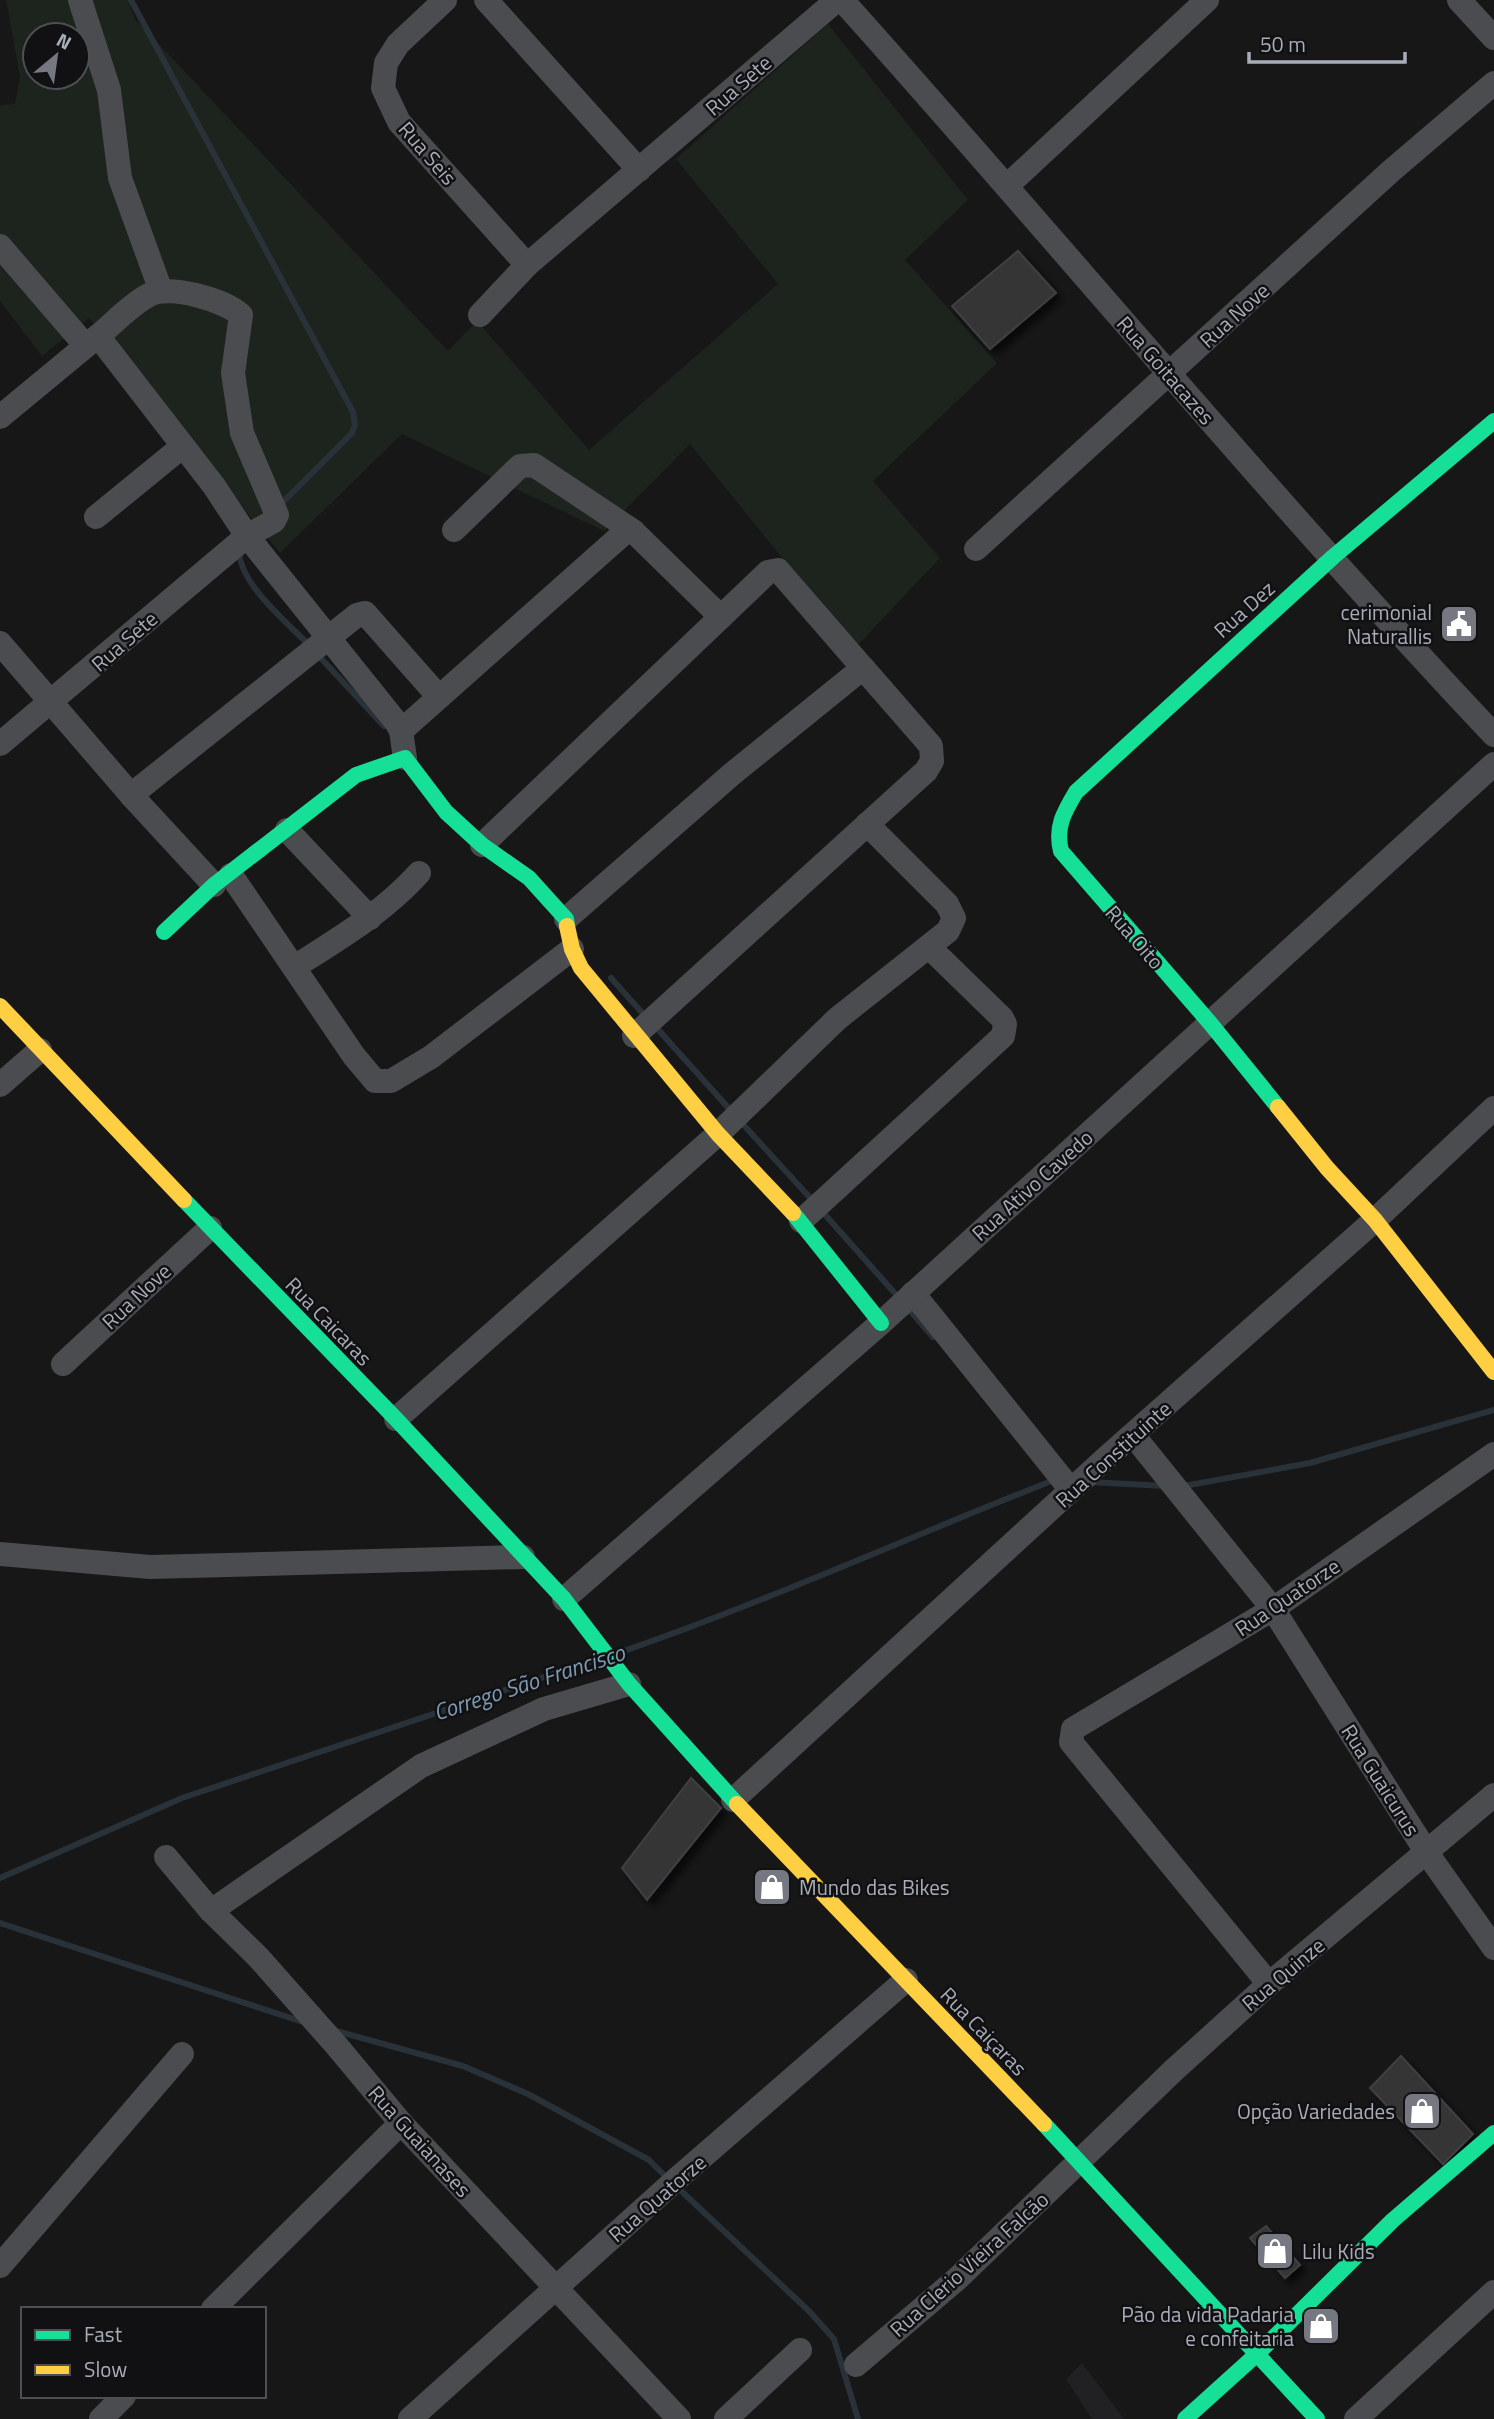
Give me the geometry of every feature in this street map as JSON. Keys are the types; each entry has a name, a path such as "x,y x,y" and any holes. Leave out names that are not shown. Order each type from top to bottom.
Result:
{"street":[{"path":"4,406 148,296 161,291 120,178 109,90 80,0"},
{"name":"Rua Seis","path":"445,0 398,44 386,63 383,88 399,122 527,265"},
{"path":"486,0 639,170"},
{"name":"Rua Sete","path":"480,315 527,265 840,0"},
{"name":"Rua Goitacazes","path":"840,0 1008,185 1168,375 1333,557 1413,650 1494,736"},
{"path":"1008,185 1207,0"},
{"path":"1459,0 1494,38"},
{"name":"Rua Nove","path":"976,550 1391,171 1494,83"},
{"path":"0,246 91,341 124,370 183,446 247,536 401,731 405,758 446,813 482,845 529,878 566,919 572,949 581,968 718,1134 801,1221 881,1323"},
{"name":"Rua Sete","path":"0,744 247,536 274,521 277,515 242,432 233,373 241,315 208,298 161,291"},
{"name":"Rua Dez","path":"1061,851 1056,834 1059,821 1076,792 1333,557 1494,421"},
{"path":"96,517 183,446"},
{"path":"454,530 520,466 534,465 633,531 721,617"},
{"path":"401,731 624,533 633,531"},
{"path":"482,845 768,572 778,570 931,746 932,761 926,771 634,1035"},
{"path":"131,795 329,637 365,613 439,697"},
{"path":"0,643 131,795 223,880 296,967 354,1056 375,1082 391,1081 430,1057 572,949"},
{"path":"566,919 743,765 863,668"},
{"path":"164,932 223,880 355,775 405,758"},
{"name":"Rua Ativo Cavedo","path":"564,1599 881,1323 1494,764"},
{"path":"396,1419 718,1134 837,1019 929,947 952,925 953,912 867,824"},
{"path":"287,830 370,918"},
{"name":"Rua Oito","path":"1061,851 1210,1023 1327,1167 1375,1220 1494,1372"},
{"path":"296,967 370,918 400,894 419,873"},
{"path":"801,1221 1003,1036 1005,1024 1002,1018 929,947"},
{"name":"Rua Caicaras","path":"0,1006 396,1419 564,1599 625,1678"},
{"path":"0,1085 40,1050"},
{"name":"Rua Constituinte","path":"733,1800 1066,1482 1106,1458 1133,1435 1375,1220 1494,1108"},
{"name":"Rua Nove","path":"63,1364 210,1228"},
{"path":"913,1293 1066,1482"},
{"name":"Rua Guaicurus","path":"1133,1435 1273,1609 1427,1853 1494,1948"},
{"name":"Rua Quatorze","path":"1269,1984 1071,1742 1073,1729 1273,1609 1494,1454"},
{"path":"0,1554 150,1567 523,1557"},
{"path":"211,1911 421,1766 544,1709 625,1678"},
{"name":"Rua Caiçaras","path":"625,1678 733,1800 1081,2161 1317,2419"},
{"name":"Rua Quinze","path":"1081,2161 1174,2070 1269,1984 1494,1794"},
{"name":"Rua Guaianases","path":"166,1857 211,1911 336,2045 401,2123 679,2419"},
{"name":"Rua Quatorze","path":"410,2419 678,2178 906,1980"},
{"path":"0,2266 182,2054"},
{"path":"215,2307 401,2123"},
{"path":"1185,2419 1257,2354 1393,2220 1494,2133"},
{"name":"Rua Clerio Vieira Falcão","path":"856,2365 958,2278 1081,2161"},
{"path":"1356,2419 1494,2291"},
{"path":"726,2419 800,2350"},
{"path":"101,2419 122,2398"}],"shaded area":[{"path":"6,0 128,0 135,19 448,351 477,321 589,450 778,284 676,159 828,24 968,200 905,260 997,363 873,481 940,558 855,648 690,444 604,531 402,434 280,553 89,318 42,356 0,301 0,105 15,104 20,76"},
{"path":"1082,2363 1124,2419 1092,2419 1066,2379"}],"building":[{"path":"1018,251 1056,293 990,349 952,306"},
{"path":"691,1778 721,1808 647,1900 622,1868"},
{"name":"Opção Variedades","path":"1401,2056 1473,2134 1443,2164 1370,2088"},
{"name":"Lilu Kids","path":"1266,2226 1300,2265 1285,2278 1250,2238"}],"waterway":[{"path":"131,0 353,412 355,425 352,433 279,506"},
{"path":"239,550 241,563 256,589 310,646"},
{"path":"317,654 384,726"},
{"path":"611,978 646,1017"},
{"path":"654,1025 733,1113"},
{"path":"740,1121 813,1201"},
{"path":"820,1209 899,1298"},
{"path":"906,1306 933,1337"},
{"path":"1184,1486 1310,1463 1494,1410"},
{"name":"Corrego São Francisco","path":"618,1653 783,1591 1054,1480"},
{"path":"1089,1482 1166,1486"},
{"name":"Corrego São Francisco","path":"0,1878 182,1798 598,1659"},
{"path":"0,1923 306,2023"},
{"path":"333,2030 463,2066 528,2094 649,2160 669,2180"},
{"path":"677,2187 809,2311 834,2339 858,2419"}],"traffic: fast":[{"path":"1278,1107 1210,1023 1061,851 1059,834 1062,820 1076,792 1333,557 1494,421"},
{"path":"164,932 214,885 356,775 405,758 446,812 482,845 529,878 566,919 567,926"},
{"path":"184,1200 396,1419 564,1599 629,1684 737,1804"},
{"path":"793,1213 881,1323"},
{"path":"1044,2124 1317,2419"},
{"path":"1185,2419 1257,2354 1393,2220 1494,2133"}],"traffic: slow":[{"path":"567,926 572,949 581,968 718,1134 793,1213"},
{"path":"0,1006 184,1200"},
{"path":"1278,1107 1327,1168 1375,1220 1494,1372"},
{"path":"737,1804 1044,2124"}],"place":[{"name":"cerimonial Naturallis","path":"1459,624"},
{"name":"Mundo das Bikes","path":"772,1887"},
{"name":"Opção Variedades","path":"1422,2111"},
{"name":"Lilu Kids","path":"1275,2251"},
{"name":"Pão da vida Padaria e confeitaria","path":"1321,2326"}]}
